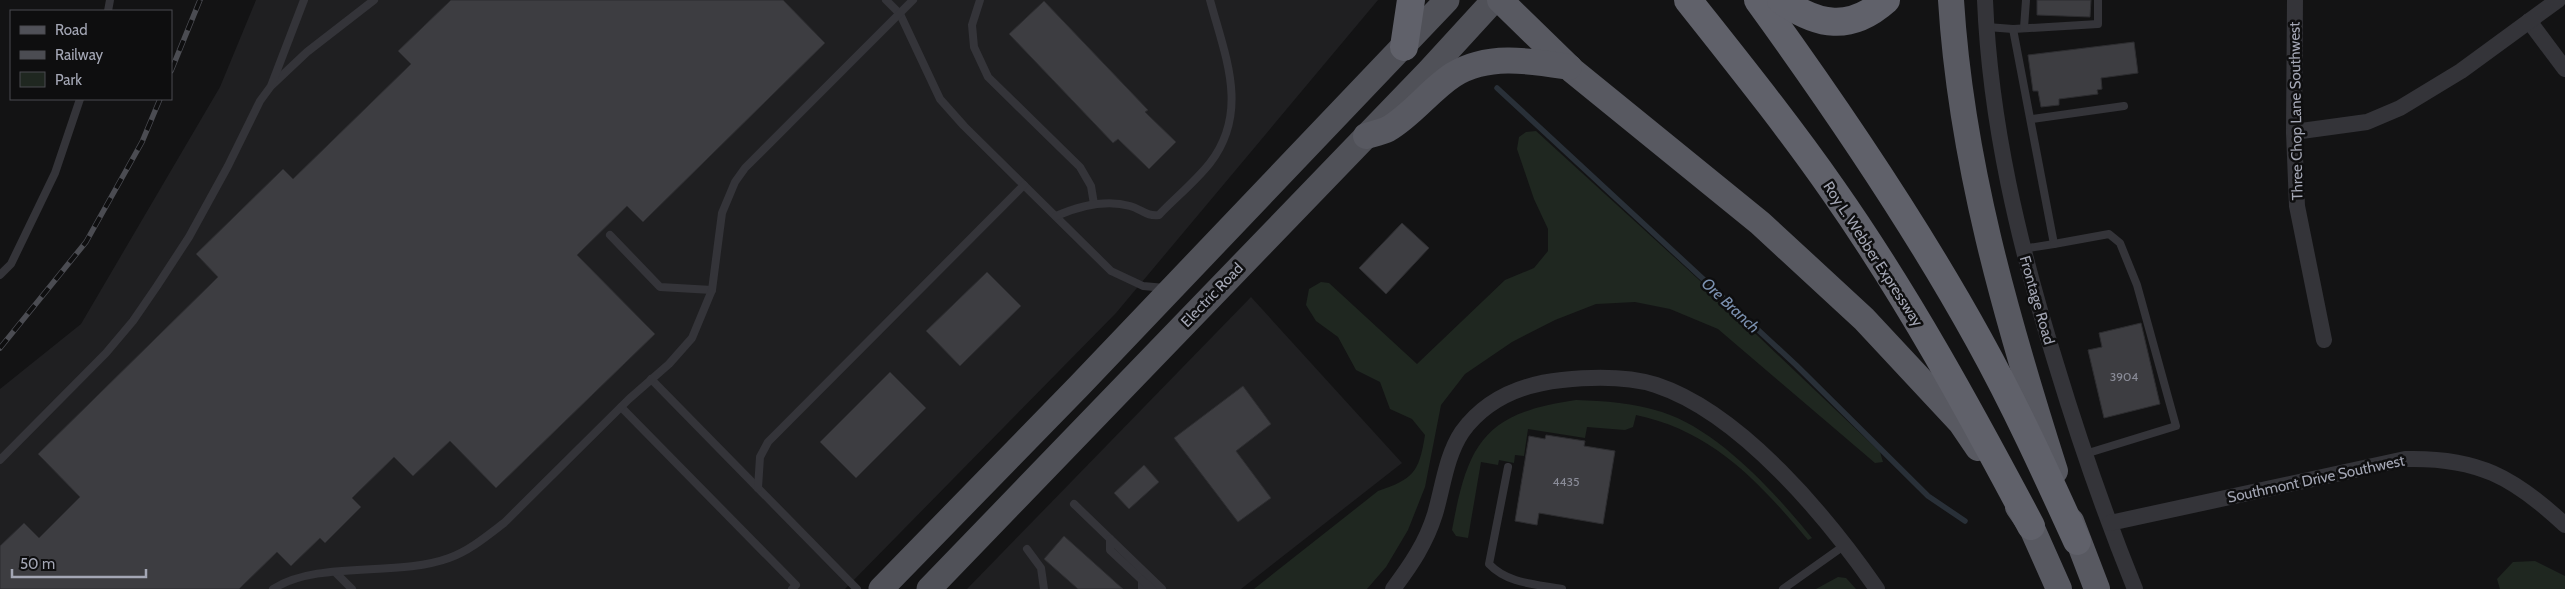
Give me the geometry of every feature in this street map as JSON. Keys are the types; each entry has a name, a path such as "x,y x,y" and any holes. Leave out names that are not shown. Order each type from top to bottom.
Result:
{"highway":[{"path":"1404,47 1411,0"},
{"path":"1500,0 1569,67 1760,224 1864,318 1961,424 2031,526 2059,589"},
{"name":"Roy L. Webber Expressway","path":"1688,0 1776,111 1834,190 1882,264 1955,384 2031,526"},
{"path":"1758,0 1884,184 1944,278 2033,444 2097,589"},
{"path":"1781,0 1800,12 1826,23 1859,18 1876,9 1886,0"},
{"path":"1951,0 1961,102 1971,163 1995,270 2028,386 2077,541"},
{"path":"1366,136 1388,129 1454,75 1480,64 1501,61 1531,61 1569,67"}],"main road":[{"path":"881,589 1404,47 1447,0"},
{"name":"Electric Road","path":"929,589 1366,136 1494,0"}],"street":[{"name":"Frontage Road","path":"1985,0 1991,80 2004,161 2022,249 2034,295 2085,454 2135,589"},
{"name":"Three Chop Lane Southwest","path":"2295,0 2294,132 2297,206 2324,340"},
{"path":"2294,132 2367,122 2385,116 2461,72 2558,0"},
{"path":"2529,21 2565,69"},
{"path":"1393,589 1420,552 1435,514 1443,476 1462,433 1490,403 1534,383 1594,376 1655,385 1714,413 1786,476 1846,544 1877,589"},
{"name":"Southmont Drive Southwest","path":"2110,523 2406,459 2429,459 2478,467 2508,480 2536,498 2565,525"}],"lane":[{"path":"271,86 304,0"},
{"path":"0,460 106,352 133,321 189,237 228,166 260,101 271,86 307,52 374,0"},
{"path":"886,0 900,14 940,100 964,126 1111,272 1143,286 1172,288"},
{"path":"273,589 288,580 336,573 428,564 450,558 482,541 504,523 692,338 712,290 722,213 735,182 745,168 913,0"},
{"path":"980,0 972,25 974,47 988,77 1080,167 1091,186 1094,204"},
{"path":"1056,216 1074,208 1094,204 1131,206 1150,216 1159,215 1210,164 1227,134 1232,96 1230,72 1210,0"},
{"path":"2024,28 2026,0"},
{"path":"1986,27 2013,29 2098,24 2098,0"},
{"path":"2013,29 2032,119 2054,244"},
{"path":"0,276 11,264 54,173 80,100"},
{"path":"2032,119 2124,106"},
{"path":"758,488 760,456 768,442 1024,185"},
{"path":"2022,249 2108,234 2120,243 2137,285 2176,426 2085,454"},
{"path":"610,235 660,287 712,290"},
{"path":"651,379 857,589"},
{"path":"621,407 796,585 792,589"},
{"path":"1508,467 1489,564 1499,574 1512,580 1562,589"},
{"path":"1074,504 1162,589"},
{"path":"1110,539 1110,550 1152,589"},
{"path":"1783,589 1846,544"},
{"path":"1027,549 1041,568 1044,589"},
{"path":"336,573 352,589"},
{"path":"1142,580 1142,589"}],"shaded area":[{"path":"256,0 1378,0 1116,313 845,589 0,589 0,389 81,324 220,87"},
{"path":"1251,297 1402,463 1241,589 967,589"}],"green space":[{"path":"1536,131 1697,278 1880,452 1883,462 1875,463 1718,329 1670,309 1635,302 1596,304 1555,320 1512,342 1465,374 1441,405 1425,487 1408,530 1386,567 1367,589 1254,589 1378,491 1407,478 1417,466 1423,448 1425,435 1412,419 1390,409 1380,382 1356,370 1338,337 1316,321 1306,305 1309,289 1321,282 1329,283 1417,364 1505,280 1534,268 1548,251 1548,229 1534,199 1517,149 1519,137 1526,132"},
{"path":"1576,400 1641,406 1684,421 1705,433 1764,483 1812,538 1808,540 1752,479 1711,446 1688,433 1636,415 1633,427 1625,430 1587,427 1585,438 1528,429 1524,456 1515,455 1514,463 1499,460 1498,465 1481,462 1468,538 1456,536 1452,530 1465,475 1474,454 1486,437 1501,424 1520,414 1545,406"},
{"path":"2535,561 2565,576 2565,589 2500,589 2497,579 2513,562"},
{"path":"1838,577 1846,578 1856,589 1816,589"}],"building":[{"path":"451,0 783,0 825,43 643,222 627,206 577,255 655,334 496,488 450,441 413,476 394,457 352,498 361,507 325,543 320,538 291,566 277,552 239,589 0,589 0,546 24,523 39,538 80,497 38,454 218,277 196,254 283,169 293,179 411,64 398,51"},
{"path":"2037,0 2091,0 2090,17 2037,15"},
{"path":"1044,1 1148,110 1145,112 1176,142 1149,169 1118,139 1113,143 1009,34"},
{"path":"2134,42 2138,73 2101,78 2102,89 2097,90 2098,94 2059,99 2059,105 2041,107 2038,91 2033,91 2028,55"},
{"path":"1402,223 1429,248 1386,294 1359,268"},
{"path":"987,272 1021,306 960,366 926,331"},
{"path":"2141,323 2160,404 2104,418 2088,350 2102,347 2099,333"},
{"path":"890,372 926,408 856,478 820,442"},
{"path":"1243,386 1271,424 1236,451 1271,498 1238,522 1174,438"},
{"path":"1546,435 1585,441 1584,446 1615,451 1603,524 1539,513 1537,525 1515,521 1529,436 1545,439"},
{"path":"1144,465 1159,482 1129,509 1114,493"},
{"path":"1064,536 1123,589 1078,589 1044,559"}],"waterway":[{"name":"Ore Branch","path":"1497,88 1796,365 1928,496 1965,521"}],"railway":[{"path":"172,69 200,0"},
{"path":"0,348 86,242 142,142 160,100"}]}
